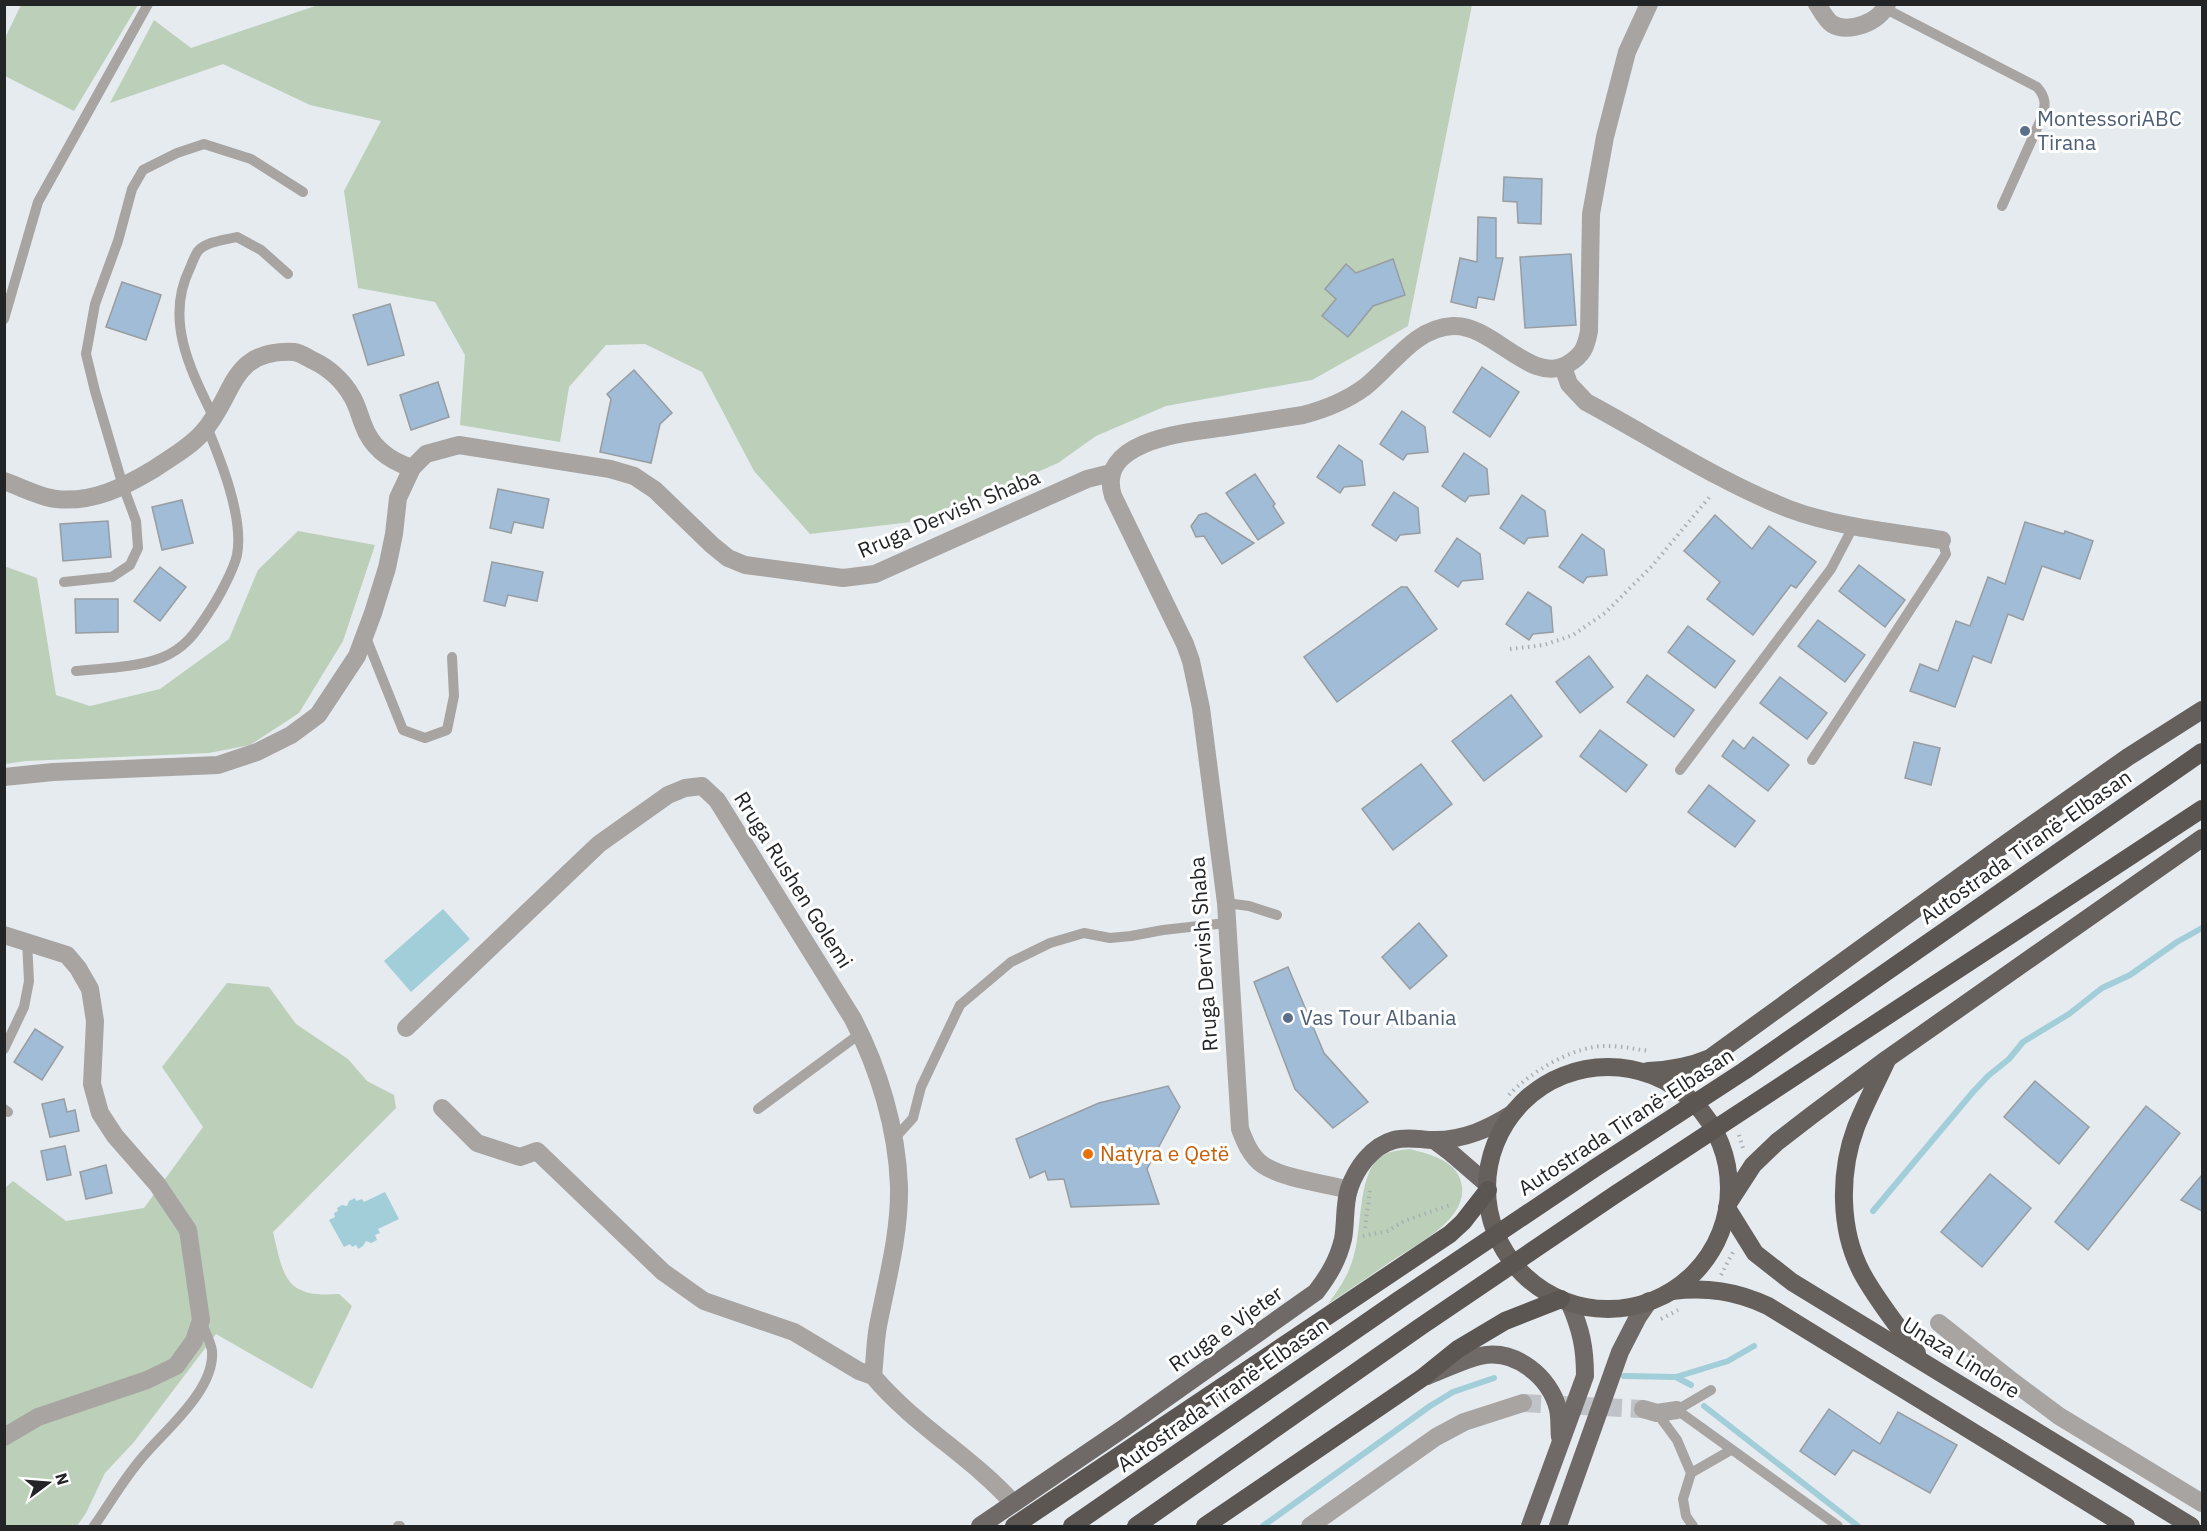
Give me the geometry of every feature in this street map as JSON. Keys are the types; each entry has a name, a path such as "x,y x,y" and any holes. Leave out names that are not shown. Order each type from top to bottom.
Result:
{"highway":[{"path":"1642,1071 1666,1081 1687,1096 1705,1115 1718,1137 1726,1162 1729,1188 1727,1206 1716,1244 1696,1271 1672,1291 1649,1301 1629,1307 1605,1309 1565,1301 1540,1287 1522,1273 1503,1247 1491,1217 1488,1187 1492,1152 1506,1123 1522,1102 1542,1086 1565,1074 1590,1068 1673,1070 1692,1066 1710,1058 2128,757 2202,710"},
{"name":"Autostrada Tiranë-Elbasan","path":"1072,1527 1399,1300 1744,1071 2202,752"},
{"path":"1136,1527 1420,1327 1587,1214 2202,809"},
{"path":"1727,1206 1752,1165 1764,1153 1887,1059 2202,838"},
{"path":"1887,1059 1856,1128 1846,1165 1843,1197 1848,1234 1862,1273 1921,1359"},
{"path":"1014,1527 1450,1234 1463,1222 1488,1187"},
{"name":"Unaza Lindore","path":"1727,1206 1755,1252 1773,1268 2191,1527"},
{"path":"1672,1291 1697,1288 1727,1291 1750,1297 1768,1306 2126,1527"},
{"path":"1205,1527 1422,1378 1458,1349 1505,1321 1565,1301"}],"main road":[{"name":"Rruga e Vjeter","path":"980,1527 1316,1292 1333,1269 1343,1239 1349,1190 1361,1163 1380,1145 1395,1139 1456,1139 1477,1133 1512,1114"},
{"path":"1434,1140 1488,1187"},
{"path":"1530,1527 1585,1376 1585,1351 1580,1329 1565,1301"},
{"path":"1558,1527 1620,1352 1649,1301"},
{"path":"1422,1378 1482,1355 1503,1356 1526,1365 1550,1388 1559,1410 1560,1445"}],"street":[{"path":"1111,472 1120,460 1135,448 1159,437 1303,415 1325,409 1366,386 1421,336 1452,326 1470,326 1536,366 1551,370 1563,367 1577,359 1586,347 1589,331 1591,214 1605,137 1627,52 1649,4"},
{"path":"1817,4 1831,24 1846,28 1859,26 1872,20 1887,7"},
{"path":"4,481 55,499 86,499 111,492 176,455 201,435 211,422 242,367 258,357 274,353 296,352 318,363 336,376 351,393 371,440 382,453 396,463 412,468 398,498 387,568 365,635 357,656 318,715 291,735 258,752 218,765 53,772 4,777"},
{"path":"1563,367 1569,384 1586,402 1737,487 1791,510 1854,525 1942,540"},
{"name":"Rruga Dervish Shaba","path":"412,468 426,454 459,446 610,469 634,476 655,490 728,558 745,565 843,578 875,574 1087,479 1111,472 1109,484 1113,496 1168,606 1191,661 1201,708 1226,903 1240,1130 1248,1149 1262,1164 1280,1173 1349,1190"},
{"name":"Rruga Rushen Golemi","path":"406,1028 599,844 668,795 685,788 702,786 717,800 831,981 861,1033 877,1077 894,1139 899,1188 896,1234 877,1329 873,1376"},
{"path":"4,934 67,955 78,968 90,989 95,1021 93,1084 99,1113 115,1136 157,1184 188,1230 201,1320 194,1341 176,1366 147,1380 38,1417 4,1437"},
{"path":"442,1108 477,1143 520,1157 537,1151 663,1272 704,1301 794,1332 859,1371 873,1376 906,1411 999,1486 1013,1503"},
{"path":"1939,1323 2059,1416 2202,1503"},
{"path":"1310,1527 1436,1437 1464,1422 1523,1403"},
{"path":"1650,1411 1677,1410"}],"lane":[{"path":"4,319 38,202 148,4"},
{"path":"1887,7 2037,87 2044,95 2046,108 2002,206"},
{"path":"64,582 112,577 130,565 138,548 136,520 123,486 86,354 95,304 118,241 132,189 143,170 177,153 204,144 251,159 303,192"},
{"path":"75,671 137,665 163,657 192,638 217,600 237,555 237,519 211,422 191,371 179,324 183,282 198,251 214,242 237,237 261,250 288,274"},
{"path":"1680,770 1830,569 1854,525"},
{"path":"1812,760 1946,554 1942,540"},
{"path":"365,635 403,730 425,738 447,730 454,696 453,657"},
{"path":"1226,903 1249,906 1277,915"},
{"path":"894,1139 913,1118 921,1087 960,1005 1011,962 1050,943 1084,933 1110,938 1226,923"},
{"path":"4,1049 24,1007 29,981 27,941"},
{"path":"758,1109 861,1033"},
{"path":"94,1527 146,1452 183,1415 198,1393 209,1369 212,1352 201,1320"},
{"path":"1711,1390 1677,1410 1838,1527"},
{"path":"1650,1411 1677,1440 1691,1473 1683,1499 1686,1516 1694,1527"},
{"path":"1691,1473 1731,1450"}],"path":[{"path":"1510,649 1544,645 1574,634 1605,613 1652,566 1707,502 1722,478"},
{"path":"1361,1242 1372,1186"},
{"path":"1363,1236 1388,1231 1404,1221 1457,1202"}],"green space":[{"path":"21,5 138,5 74,111 5,76 5,38"},
{"path":"318,5 1472,5 1408,326 1312,380 1166,406 1096,436 1058,463 997,490 911,522 810,534 754,471 702,372 645,344 606,345 569,387 560,442 460,425 465,355 435,302 358,288 344,191 381,121 310,105 223,64 110,103 154,20 191,48"},
{"path":"298,531 375,545 343,641 299,713 250,745 209,753 26,761 5,764 4,566 37,578 56,695 90,706 160,689 229,639 258,570"},
{"path":"227,983 269,987 296,1024 348,1059 367,1081 394,1095 396,1108 273,1232 280,1262 290,1282 307,1292 339,1294 352,1306 312,1389 216,1334 134,1442 105,1473 86,1513 77,1526 5,1526 4,1189 13,1181 66,1221 144,1208 203,1127 162,1067"},
{"path":"1410,1149 1443,1160 1456,1171 1462,1187 1461,1199 1456,1210 1448,1221 1426,1239 1328,1304 1352,1262 1357,1244 1364,1189 1372,1166 1386,1154"}],"water":[{"path":"443,909 470,939 411,992 384,961"},
{"path":"385,1192 399,1219 378,1229 380,1233 375,1235 377,1240 371,1243 366,1241 358,1249 356,1245 352,1247 350,1244 344,1247 329,1220 335,1217 334,1213 338,1211 337,1208 342,1205 347,1206 349,1201 355,1198 356,1201 362,1199 364,1202"}],"building":[{"path":"1504,177 1542,179 1541,224 1518,223 1517,202 1503,201"},
{"path":"1478,217 1496,218 1496,258 1503,258 1494,300 1478,297 1476,308 1451,302 1460,258 1477,262"},
{"path":"1571,254 1576,325 1525,328 1520,257"},
{"path":"1393,259 1405,295 1373,306 1348,337 1322,316 1336,299 1325,289 1346,264 1356,273"},
{"path":"122,282 161,295 146,340 106,327"},
{"path":"390,304 404,355 368,365 353,315"},
{"path":"1482,367 1519,392 1490,437 1453,412"},
{"path":"634,370 672,413 660,424 651,463 600,452 611,399 607,394"},
{"path":"438,382 449,417 411,430 400,395"},
{"path":"1402,411 1425,427 1428,452 1407,454 1403,460 1380,444"},
{"path":"1339,445 1362,461 1365,485 1344,487 1340,493 1317,477"},
{"path":"1464,453 1487,469 1489,494 1469,496 1465,502 1442,486"},
{"path":"1255,474 1275,504 1273,506 1284,523 1258,540 1226,493"},
{"path":"498,489 549,499 543,528 514,522 511,533 490,528"},
{"path":"1394,492 1418,508 1420,533 1400,535 1396,541 1372,525"},
{"path":"1522,495 1545,511 1548,536 1528,538 1524,544 1500,528"},
{"path":"182,500 193,543 162,550 152,507"},
{"path":"1206,513 1254,543 1222,564 1204,536 1196,537 1191,526 1199,515"},
{"path":"1715,515 1752,549 1769,526 1816,562 1796,588 1791,585 1753,635 1707,599 1720,582 1684,551"},
{"path":"108,521 111,557 63,561 60,524"},
{"path":"2025,522 2064,534 2065,531 2093,541 2080,579 2042,566 2023,620 2008,614 1991,663 1973,656 1955,707 1910,691 1920,664 1938,671 1956,621 1970,626 1988,577 2005,584"},
{"path":"1582,534 1604,550 1607,575 1587,577 1583,583 1559,567"},
{"path":"1457,538 1480,554 1483,579 1462,581 1458,587 1435,571"},
{"path":"492,562 543,572 537,601 508,595 505,606 484,601"},
{"path":"1859,565 1905,600 1885,627 1839,591"},
{"path":"160,567 186,587 160,621 134,601"},
{"path":"1401,587 1407,587 1437,629 1337,702 1304,657"},
{"path":"1528,592 1551,607 1553,632 1533,634 1529,640 1506,624"},
{"path":"75,599 118,599 118,632 76,633"},
{"path":"1818,620 1865,655 1845,682 1798,646"},
{"path":"1688,626 1735,661 1715,688 1668,652"},
{"path":"1589,656 1613,687 1580,713 1556,682"},
{"path":"1647,675 1694,710 1674,737 1627,702"},
{"path":"1780,677 1827,713 1807,739 1760,703"},
{"path":"1511,695 1542,736 1484,781 1452,741"},
{"path":"1600,730 1647,765 1626,792 1580,756"},
{"path":"1753,737 1789,765 1768,791 1722,756 1733,740 1744,749"},
{"path":"1914,742 1940,748 1931,785 1905,778"},
{"path":"1421,764 1452,804 1393,850 1362,809"},
{"path":"1709,785 1755,821 1735,847 1688,812"},
{"path":"1419,923 1447,956 1410,989 1382,957"},
{"name":"Vas Tour Albania","path":"1288,967 1324,1053 1368,1102 1333,1128 1295,1089 1254,982"},
{"path":"35,1029 63,1047 42,1080 14,1062"},
{"path":"2035,1081 2089,1127 2059,1164 2004,1117"},
{"name":"Natyra e Qetë","path":"1168,1086 1180,1107 1147,1169 1159,1204 1071,1207 1064,1179 1048,1180 1045,1171 1030,1178 1016,1139 1099,1103"},
{"path":"64,1099 67,1112 75,1110 79,1131 50,1137 42,1104"},
{"path":"2146,1106 2180,1133 2088,1250 2055,1222"},
{"path":"65,1146 71,1175 47,1180 41,1151"},
{"path":"106,1165 112,1193 86,1199 80,1172"},
{"path":"1990,1174 2031,1208 1982,1267 1941,1232"},
{"path":"2202,1175 2202,1211 2181,1200"},
{"path":"1829,1409 1880,1444 1898,1412 1957,1445 1930,1493 1853,1450 1835,1475 1800,1451"}],"waterway":[{"path":"1873,1211 1973,1092 2009,1059 2023,1042 2069,1014 2102,988 2130,975 2177,942 2202,928"},
{"path":"1624,1376 1676,1377 1728,1361 1754,1346"},
{"path":"1676,1377 1691,1385"},
{"path":"1263,1526 1430,1406 1453,1392 1494,1378"},
{"path":"1704,1406 1858,1526"}],"tunnel":[{"path":"1523,1403 1643,1409"}],"place":[{"name":"MontessoriABC Tirana","path":"2025,131"},
{"name":"Vas Tour Albania","path":"1288,1018"},
{"name":"Natyra e Qetë","path":"1088,1154"}]}
